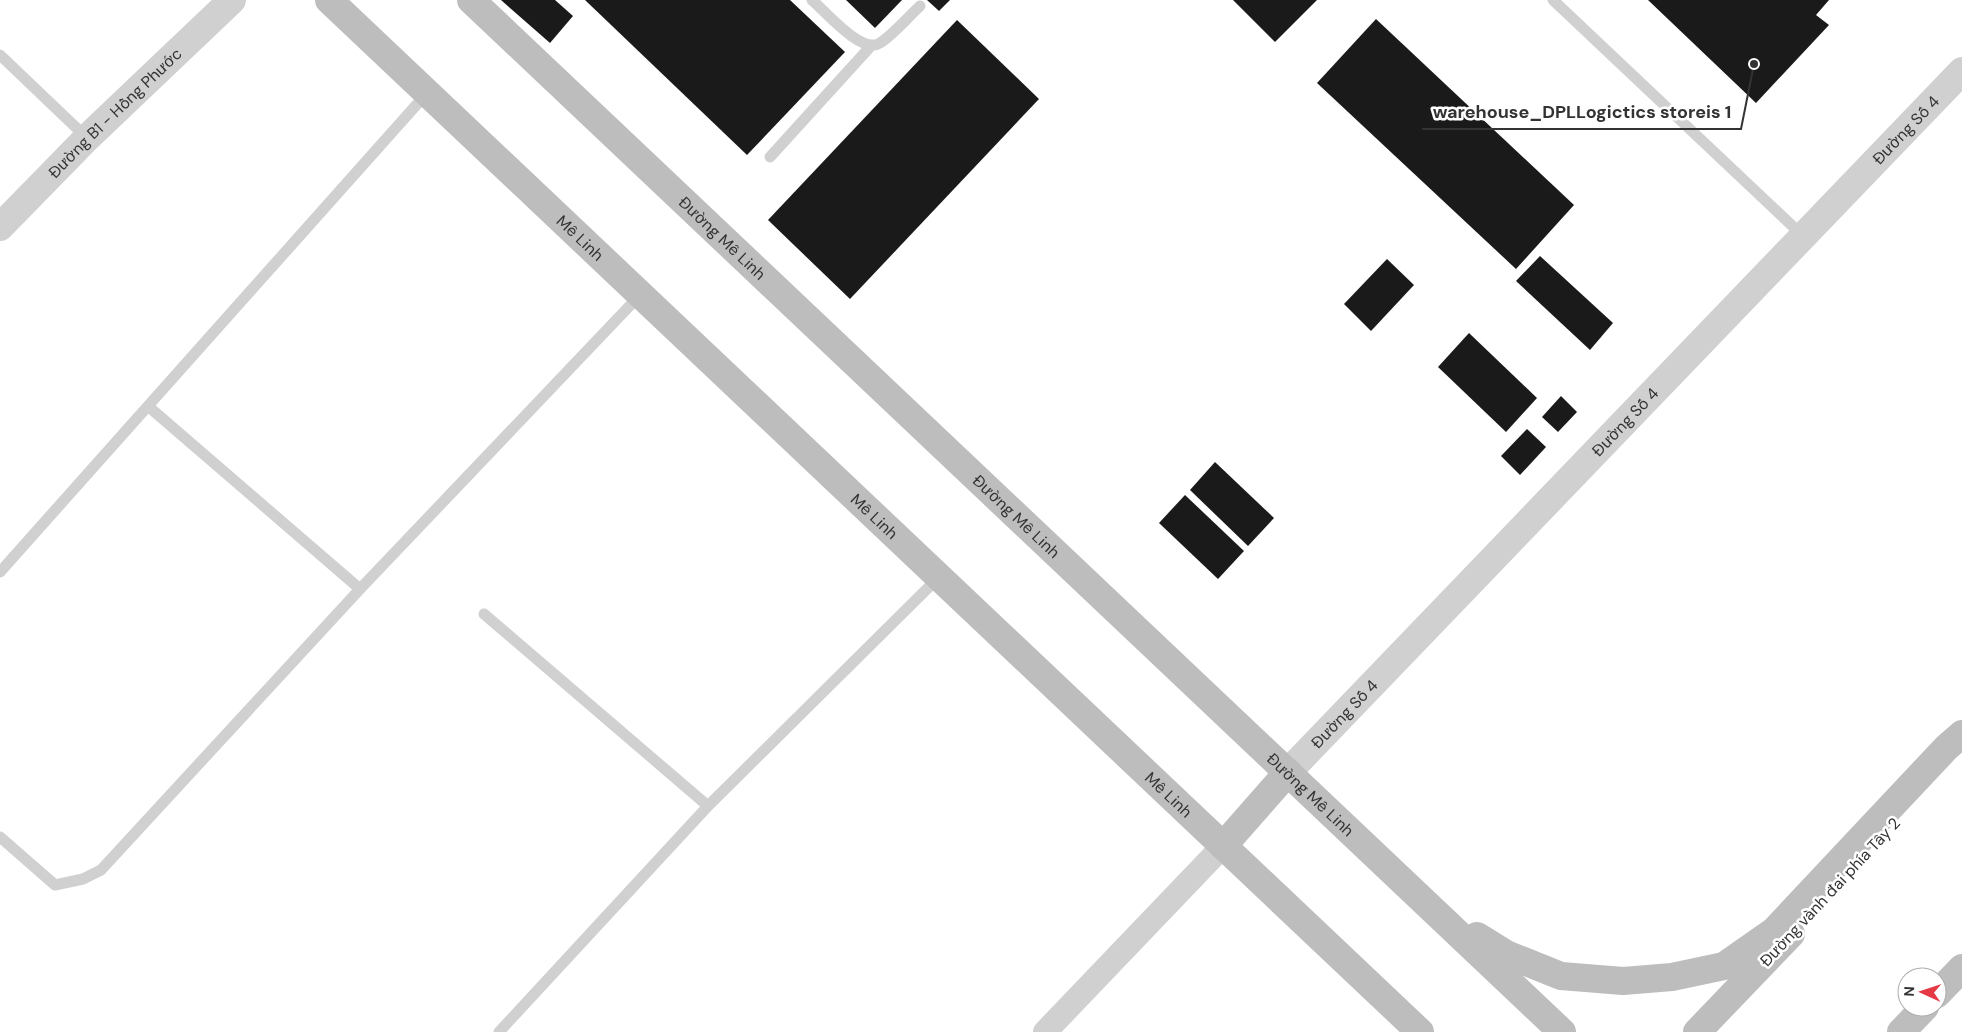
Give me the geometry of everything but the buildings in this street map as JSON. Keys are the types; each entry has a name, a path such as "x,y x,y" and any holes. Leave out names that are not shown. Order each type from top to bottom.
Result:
{"main road":[{"name":"Mê Linh","path":"329,0 1420,1032"},
{"name":"Đường Mê Linh","path":"471,0 1562,1032"},
{"path":"1428,904 1506,954 1561,976 1623,981 1672,977 1724,966 1774,931 1946,748 1962,734"},
{"name":"Đường vành đai phía Tây 2","path":"1698,1032 1962,753"},
{"path":"1223,846 1288,772"},
{"path":"1947,984 1962,968"},
{"path":"1354,970 1404,1032"},
{"path":"1901,1032 1915,1017"}],"street":[{"name":"Đường B1 - Hồng Phước","path":"0,227 87,138 232,0"},
{"name":"Đường Số 4","path":"1288,772 1962,71"},
{"path":"1045,1032 1223,846"}],"lane":[{"path":"812,0 859,43 870,47"},
{"path":"1554,0 1804,237"},
{"path":"770,156 870,47 879,44 920,6"},
{"path":"0,55 87,138"},
{"path":"0,572 427,92"},
{"path":"0,837 56,885 83,879 101,870 360,589 640,295"},
{"path":"149,406 360,589"},
{"path":"499,1032 708,806 939,577"},
{"path":"484,614 708,806"}],"place":[{"name":"warehouse_DPLLogictics storeis 1","path":"1754,64"}]}
